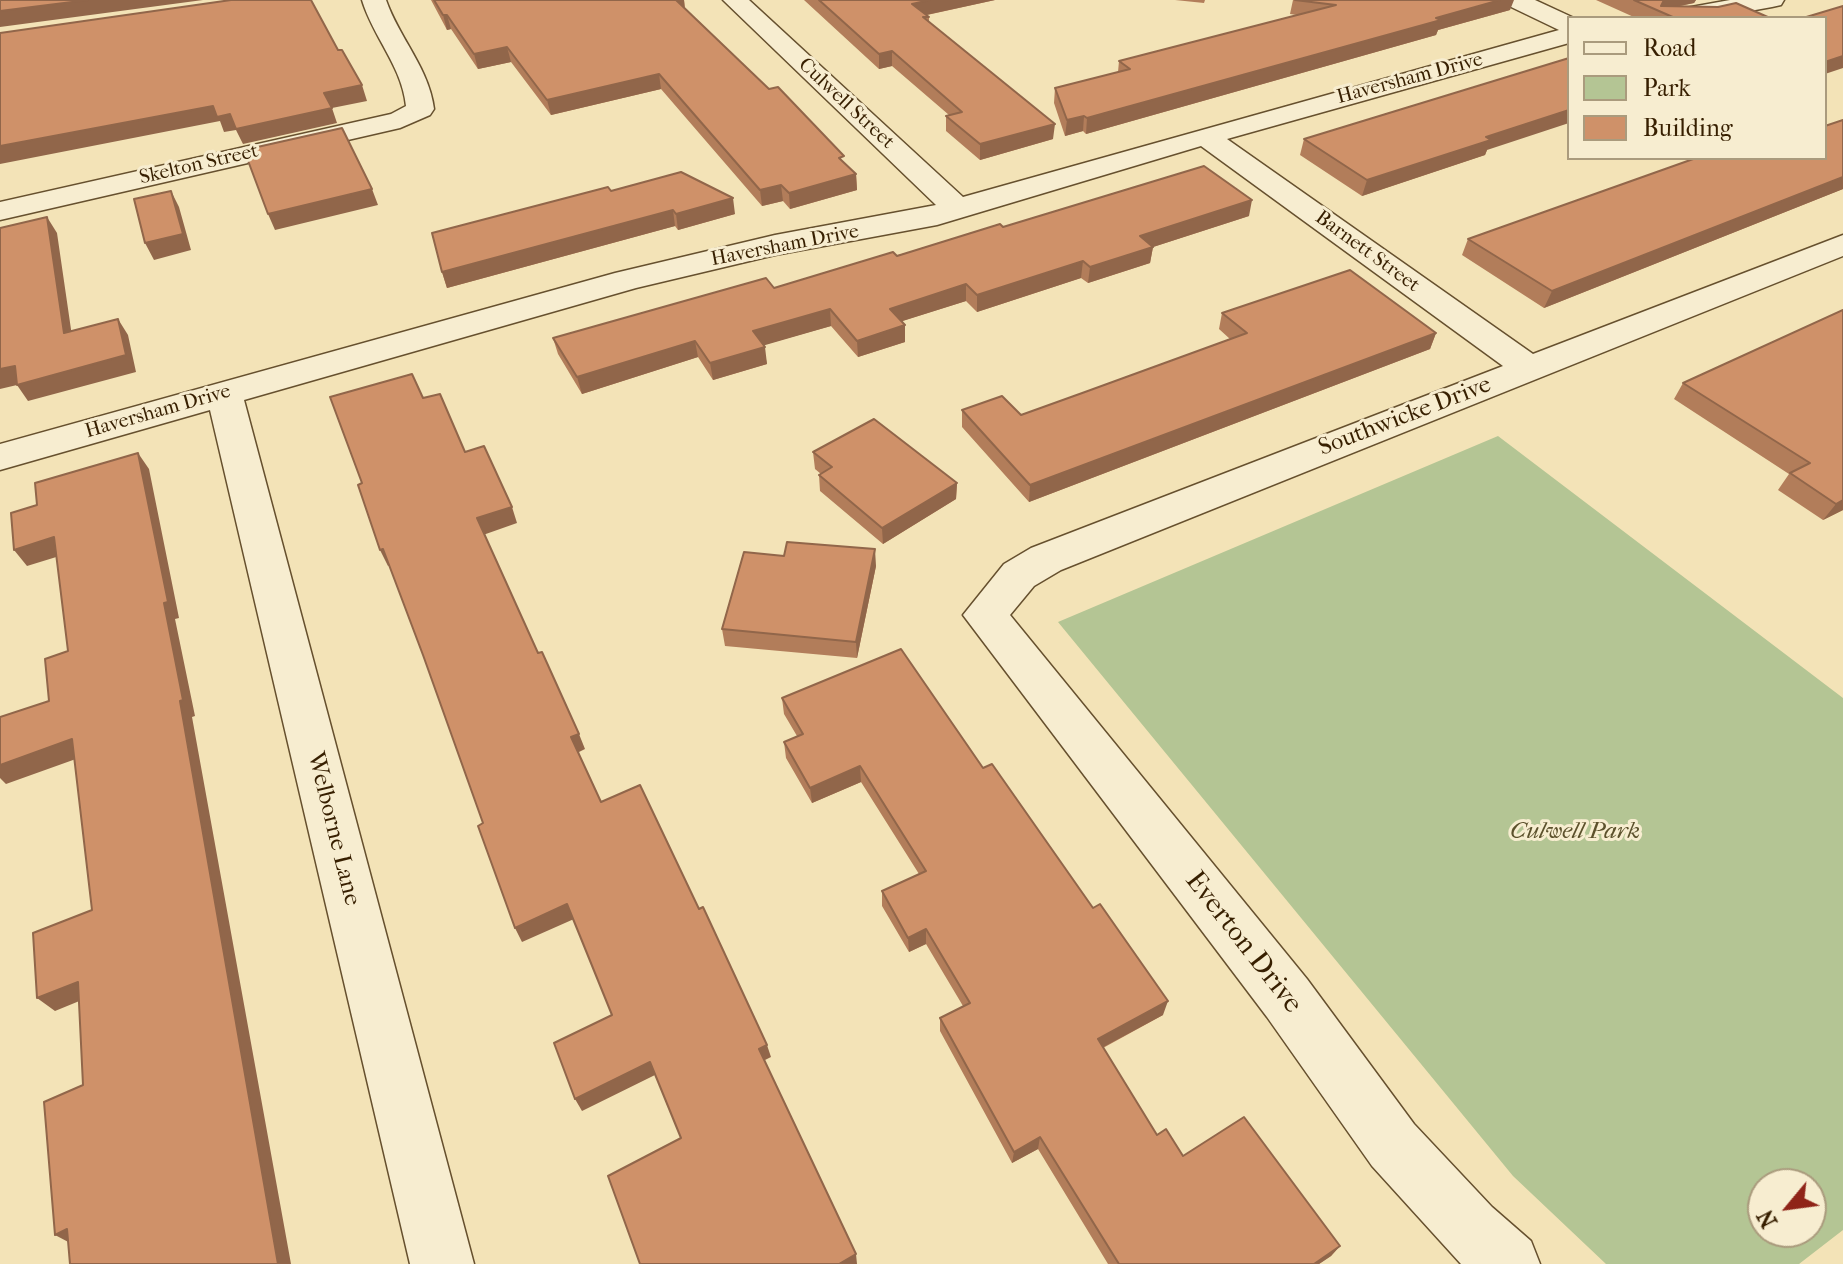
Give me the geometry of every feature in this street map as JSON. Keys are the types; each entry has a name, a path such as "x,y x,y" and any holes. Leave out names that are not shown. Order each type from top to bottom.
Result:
{"street":[{"name":"Skelton Street","path":"0,211 400,120 420,109 420,93 405,59 377,12 374,0"},
{"name":"Culwell Street","path":"735,0 958,209"},
{"path":"1516,0 1567,24"},
{"path":"1680,16 1772,0"},
{"name":"Haversham Drive","path":"0,457 627,280 775,245 926,218 1205,136 1567,36"},
{"name":"Barnett Street","path":"1205,136 1529,368"},
{"name":"Southwicke Drive","path":"985,615 1019,575 1046,559 1843,245"},
{"name":"Welborne Lane","path":"224,393 442,1264"},
{"name":"Everton Drive","path":"985,615 1287,998 1393,1145 1470,1229 1508,1264"}],"green space":[{"name":"Culwell Park","path":"1498,436 1843,698 1843,1230 1827,1242 1827,1168 1747,1168 1747,1248 1820,1248 1799,1264 1606,1264 1513,1176 1058,622"}],"building":[{"path":"0,0 88,0 0,11"},
{"path":"231,0 311,0 338,50 342,50 362,85 324,93 332,108 236,129 230,114 217,117 213,106 0,146 0,33"},
{"path":"434,0 676,0 769,89 778,87 844,156 839,158 856,174 789,193 781,185 760,190 659,74 547,100 507,47 474,54"},
{"path":"819,0 930,0 912,4 929,17 923,17 1055,124 980,144 946,116 962,112 892,51 879,54"},
{"path":"1295,0 1500,0 1436,18 1441,20 1087,118 1067,120 1055,88 1130,69 1119,61 1336,5"},
{"path":"1634,0 1664,0 1661,6 1718,7 1736,3 1765,16 1670,16"},
{"path":"1843,6 1843,56 1827,61 1827,16 1810,16"},
{"path":"1567,59 1567,111 1486,137 1491,140 1367,180 1304,139"},
{"path":"1843,120 1843,177 1552,291 1468,239 1690,160 1827,160 1827,125"},
{"path":"342,128 372,189 268,214 244,150"},
{"path":"1204,166 1252,200 1140,236 1153,247 1090,267 1083,261 977,295 966,284 890,309 905,325 857,341 830,309 753,331 765,347 710,363 695,341 577,377 553,338 766,278 774,288 893,252 897,256"},
{"path":"681,172 733,198 676,214 673,210 442,272 432,233 608,187 611,191"},
{"path":"171,191 183,234 145,243 134,199"},
{"path":"47,217 64,333 118,319 126,355 17,385 15,366 0,369 0,228"},
{"path":"1350,270 1436,333 1030,485 962,410 1002,396 1021,415 1085,392 1247,333 1222,313"},
{"path":"1843,310 1843,500 1836,504 1790,473 1810,463 1683,383"},
{"path":"412,374 423,398 440,394 465,452 484,446 512,507 477,518 538,653 542,652 579,734 571,737 601,802 640,785 699,909 703,907 767,1045 759,1049 856,1254 839,1264 640,1264 608,1176 681,1138 650,1062 575,1099 554,1043 612,1015 567,904 515,928 478,826 483,823 423,655 383,549 380,550 358,485 362,483 330,397"},
{"path":"874,419 957,483 882,528 819,475 832,467 813,452"},
{"path":"138,453 168,602 164,603 183,700 180,701 278,1264 70,1264 67,1229 55,1235 44,1102 83,1085 78,982 37,998 33,933 92,910 72,739 0,765 0,717 49,701 45,659 68,651 54,537 14,550 11,513 37,505 35,483"},
{"path":"787,542 875,549 856,642 722,629 744,552 784,556"},
{"path":"901,649 983,768 992,764 1093,908 1100,904 1168,1001 1098,1039 1157,1135 1166,1129 1183,1156 1244,1117 1340,1246 1314,1264 1119,1264 1040,1137 1014,1152 940,1018 970,1003 926,929 908,938 882,891 926,871 860,766 810,788 784,742 803,734 782,698"}]}
